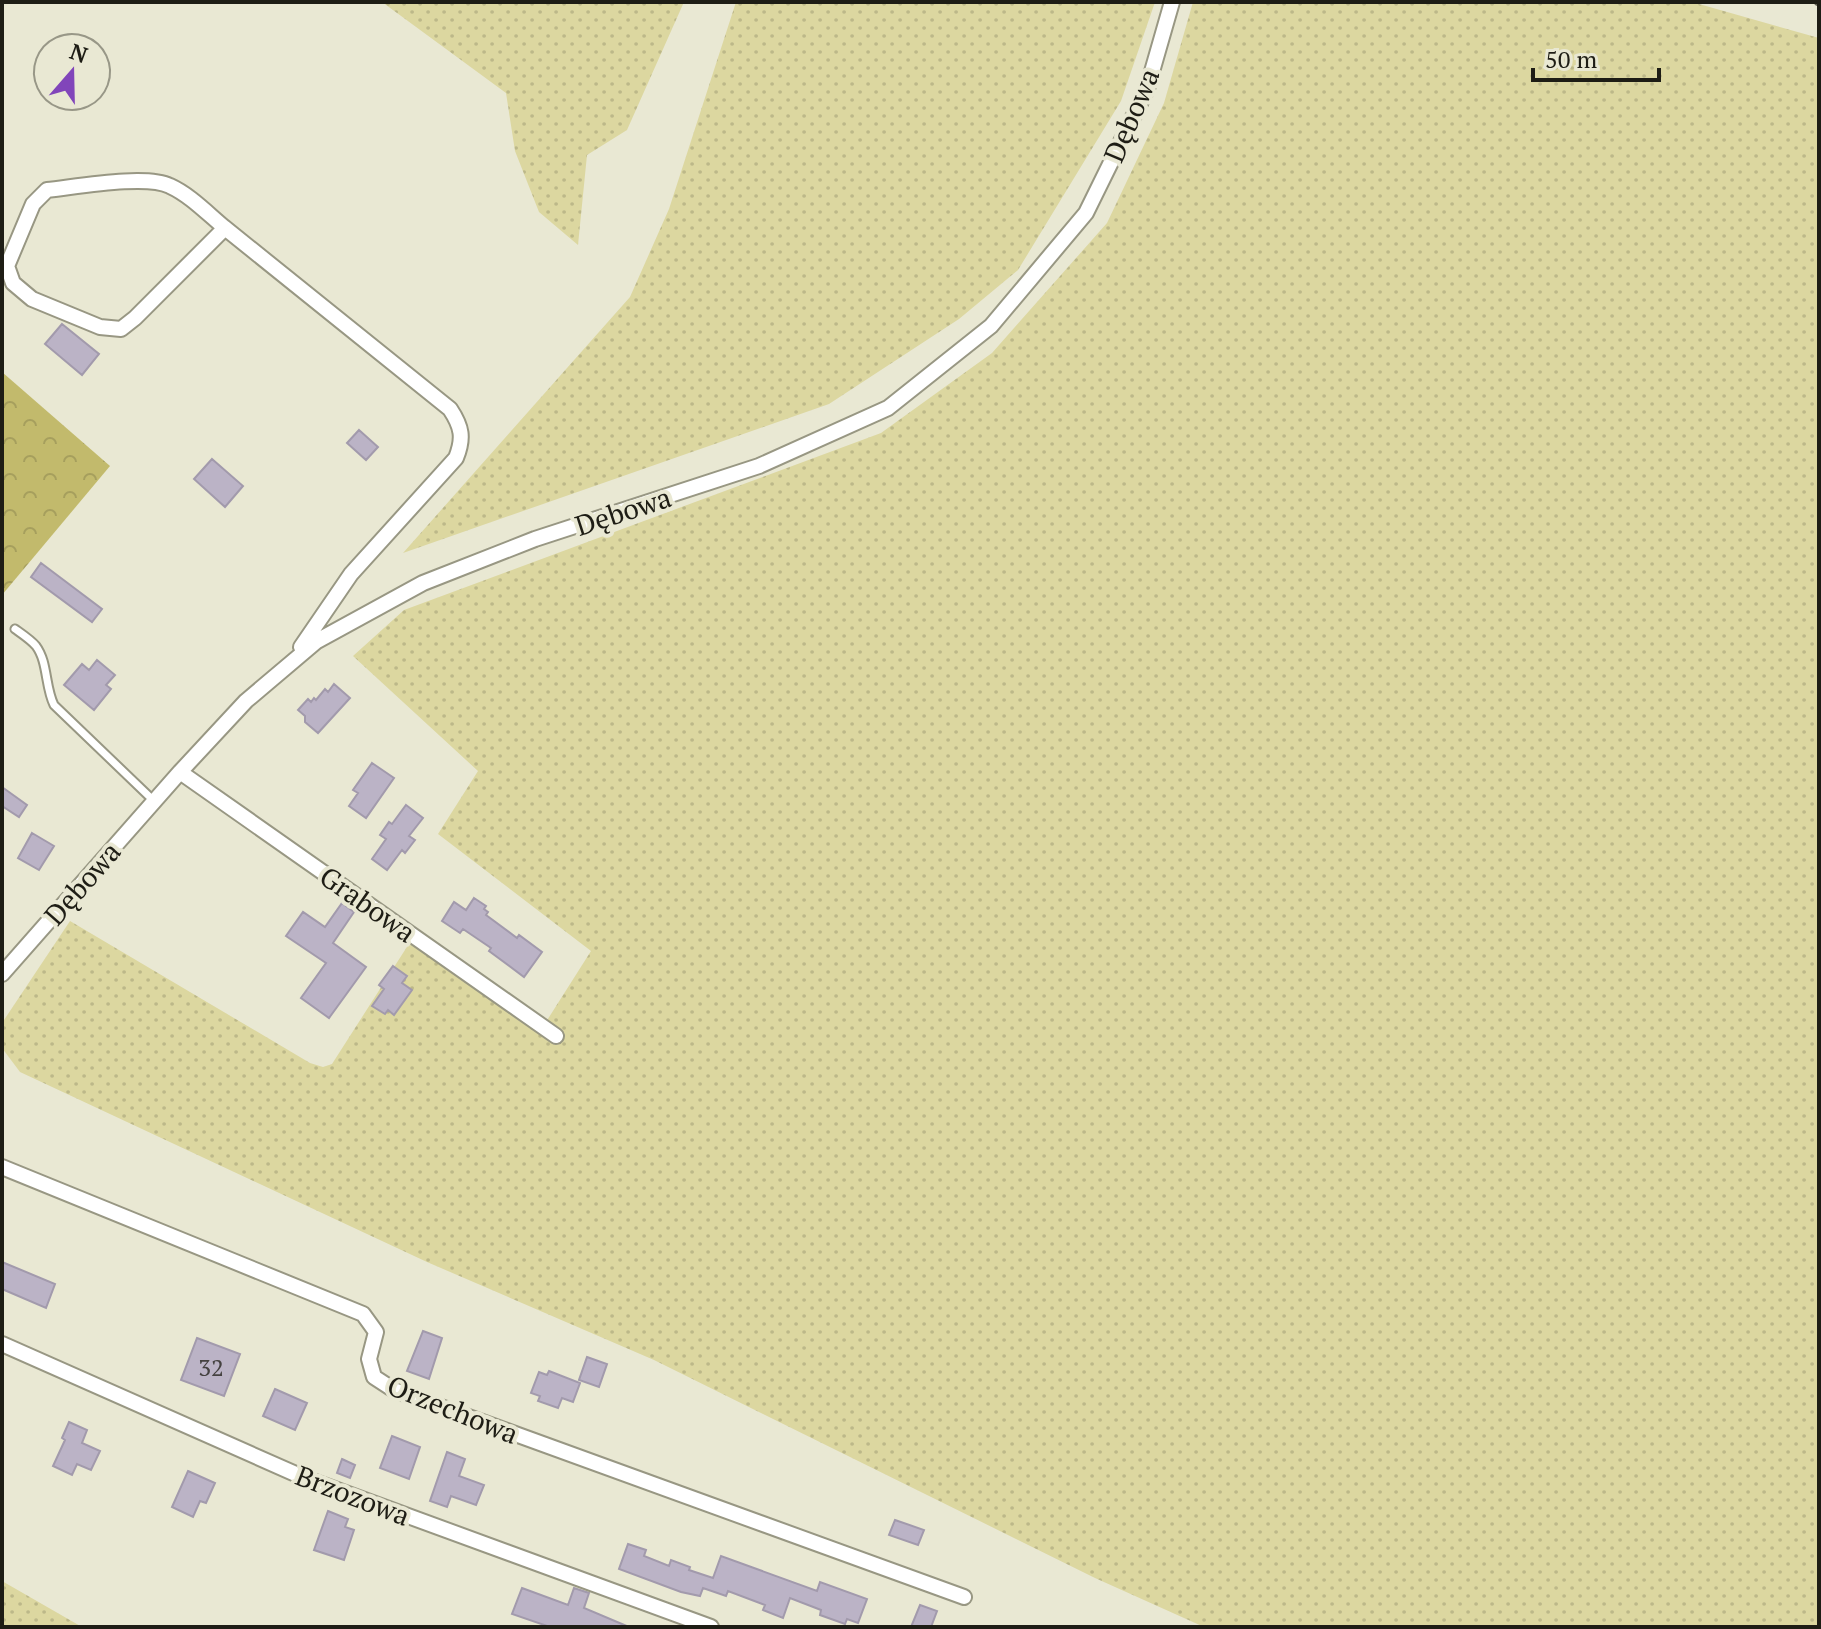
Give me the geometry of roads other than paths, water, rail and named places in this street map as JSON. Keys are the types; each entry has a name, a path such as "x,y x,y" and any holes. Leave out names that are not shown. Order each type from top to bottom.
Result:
{"street":[{"name":"Dębowa","path":"2,974 246,701 317,641 423,583 535,539 759,466 888,408 991,326 1086,213 1147,89 1172,2"},
{"path":"225,228 121,329 100,327 32,299 13,283 7,266 33,204 47,190 159,181 173,187 225,228 450,409 461,424 462,442 456,458 351,574 289,664"},
{"name":"Grabowa","path":"180,772 556,1036"},
{"name":"Orzechowa","path":"2,1167 363,1314 376,1332 369,1359 374,1377 394,1390 964,1597"},
{"name":"Brzozowa","path":"2,1344 307,1479 711,1627"}],"lane":[{"path":"15,629 35,645 41,655 48,693 54,705 154,801"}]}
